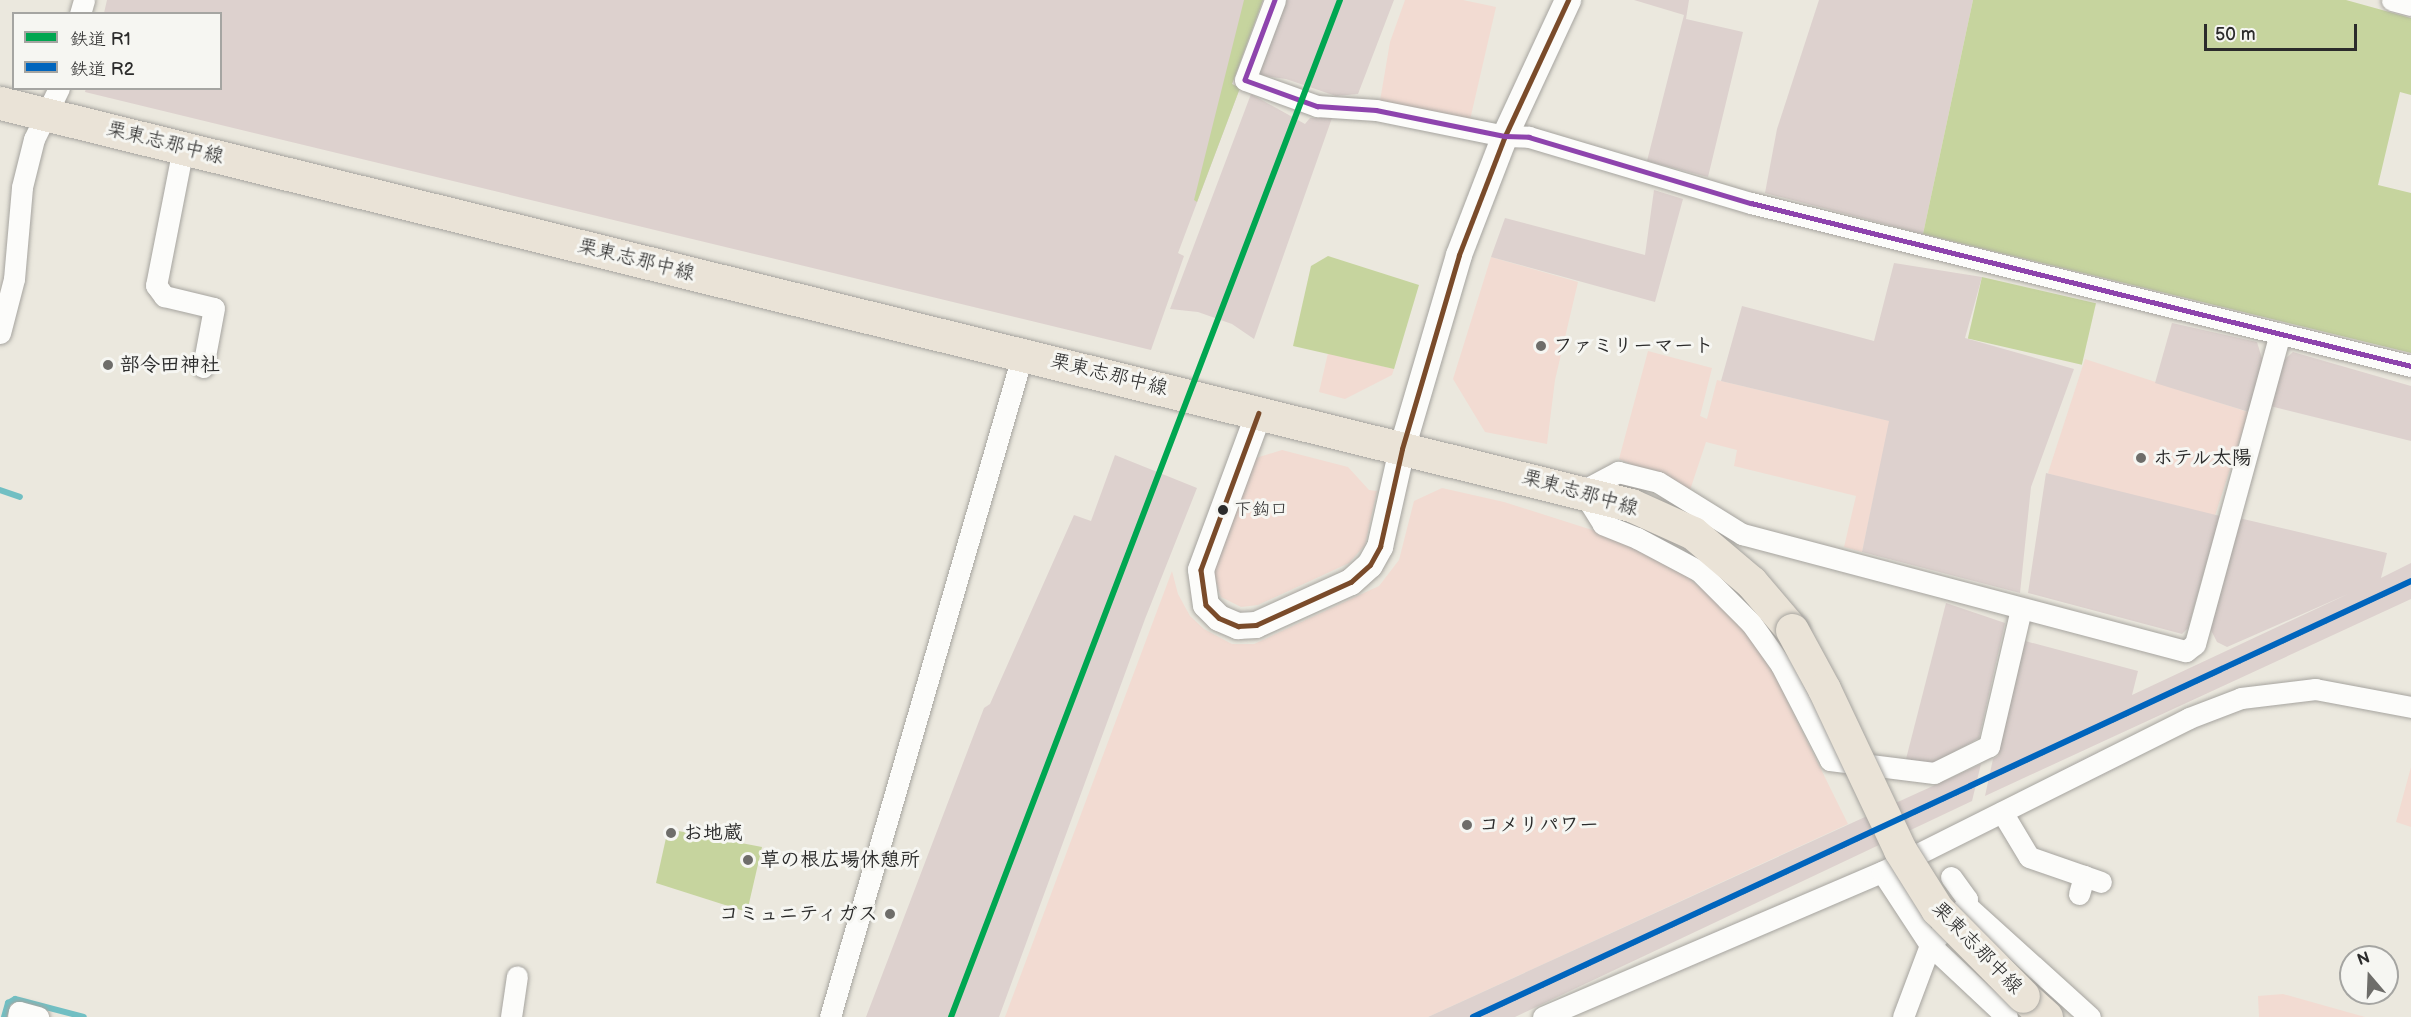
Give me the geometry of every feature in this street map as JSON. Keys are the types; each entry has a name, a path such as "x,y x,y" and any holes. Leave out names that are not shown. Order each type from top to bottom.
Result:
{"main road":[{"name":"栗東志那中線","path":"0,103 53,101 183,148 1023,353 1631,505 1693,533 1751,582 1792,630 1824,689 1900,850 1937,909 2025,1010"}],"street":[{"path":"1275,0 1245,80 1317,106 1361,109 1505,136 1528,137 1751,203 2411,366"},
{"path":"1259,413 1201,570 1206,605 1238,626 1256,625 1341,587 1370,565 1380,547 1402,448 1459,255 1505,136 1568,0"},
{"path":"2392,0 2411,5"},
{"path":"0,333 14,279 22,187 34,140 53,101"},
{"path":"183,148 156,285 164,296 214,308 203,368"},
{"path":"2021,609 1989,746 1934,773 1830,760 1781,665 1751,623 1699,571 1637,537 1603,524 1582,491 1618,472 1658,482 1742,534 2186,651 2195,644 2280,333"},
{"path":"830,1017 1023,353"},
{"path":"1543,1017 1882,872 2189,718 2241,698 2315,690 2411,707"},
{"path":"2002,812 2029,858 2088,884"},
{"path":"1882,872 1929,945 2025,1010"},
{"path":"1903,1017 1929,945 1966,905 1967,899 1951,877"},
{"path":"1966,905 2090,1017"},
{"path":"515,1016 517,976"},
{"path":"18,1017 19,1012 38,1017"}],"shaded area":[{"path":"107,0 1263,0 1232,84 1240,88 1178,253 1184,256 1151,350 85,92 86,90 222,90 222,12 104,12"},
{"path":"1287,0 1394,0 1358,94 1336,96 1286,79 1259,75"},
{"path":"1405,0 1463,0 1496,7 1470,120 1380,101 1390,42"},
{"path":"1634,0 1689,0 1686,19 1743,32 1708,177 1647,161 1684,15"},
{"path":"1819,0 1973,0 1923,234 1765,193 1777,129"},
{"path":"1251,94 1305,124 1310,118 1332,118 1254,339 1232,324 1198,312 1170,309"},
{"path":"1654,190 1683,199 1655,302 1491,257 1505,218 1645,255"},
{"path":"1491,257 1578,282 1555,380 1547,444 1485,432 1453,379"},
{"path":"1894,263 1982,277 1965,338 2074,369 2031,487 2020,593 1862,552 1889,421 1721,381 1742,306 1874,341"},
{"path":"2172,323 2257,342 2263,362 2249,412 2155,383"},
{"path":"1648,351 1712,368 1700,416 1707,419 1717,380 1890,421 1862,552 1844,547 1856,496 1734,466 1737,450 1706,442 1690,490 1619,459"},
{"path":"2293,352 2411,386 2411,441 2270,406 2282,362"},
{"path":"1328,353 1394,369 1392,375 1345,399 1319,392"},
{"path":"2085,359 2249,412 2211,526 2048,473"},
{"path":"1282,450 1348,467 1369,490 1377,491 1365,545 1349,563 1258,605 1241,607 1221,597 1214,575 1217,561 1256,458"},
{"path":"1115,455 1197,488 1145,619 999,1017 866,1017 984,708 990,704 1074,515 1091,521"},
{"path":"2046,473 2220,516 2188,628 2182,634 2028,593"},
{"path":"1442,488 1504,502 1611,536 1686,576 1714,598 1744,630 1774,674 1848,824 1428,1017 1005,1017 1172,571 1178,594 1190,616 1204,629 1232,644 1254,644 1379,586 1399,560 1414,501"},
{"path":"2239,518 2387,553 2381,578 2411,563 2411,599 1985,796 1993,759 1998,756 2025,641 2138,671 2132,695 2348,594 2227,647 2217,642 2210,628"},
{"path":"1946,603 2005,623 1979,738 1932,764 1906,759"},
{"path":"1981,764 1972,801 1515,1017 1428,1017"},
{"path":"2411,767 2411,827 2396,822"},
{"path":"2283,994 2365,1017 2259,1017 2258,996"}],"green space":[{"path":"1244,0 1263,0 1232,84 1240,88 1197,202 1194,200"},
{"path":"1973,0 2346,0 2411,18 2411,95 2400,92 2378,185 2411,193 2411,353 1923,234"},
{"path":"1328,256 1419,285 1394,369 1293,346 1311,266"},
{"path":"1982,277 2096,303 2082,365 1968,338"},
{"path":"668,829 762,847 747,912 656,883"}],"waterway":[{"path":"0,490 20,497"},
{"path":"4,1017 8,1003 15,999 84,1017"}],"railway":[{"path":"1473,1017 2411,581"}],"rail line":[{"name":"R1","path":"951,1017 1340,0"},
{"name":"R2","path":"1473,1017 2411,581"}],"transit line":[{"path":"1275,0 1245,80 1317,106 1376,110 1505,136 1529,137 1751,203 2411,366"},
{"path":"1259,413 1201,570 1206,605 1219,618 1238,626 1256,625 1351,582 1370,565 1380,547 1402,449 1459,255 1505,136 1568,0"}],"place":[{"name":"ファミリーマート","path":"1541,346"},
{"name":"部令田神社","path":"108,365"},
{"name":"ホテル太陽","path":"2141,458"},
{"name":"下鈎口","path":"1223,510"},
{"name":"コメリパワー","path":"1467,825"},
{"name":"お地蔵","path":"671,833"},
{"name":"草の根広場休憩所","path":"748,860"},
{"name":"コミュニティガス","path":"890,914"}]}
